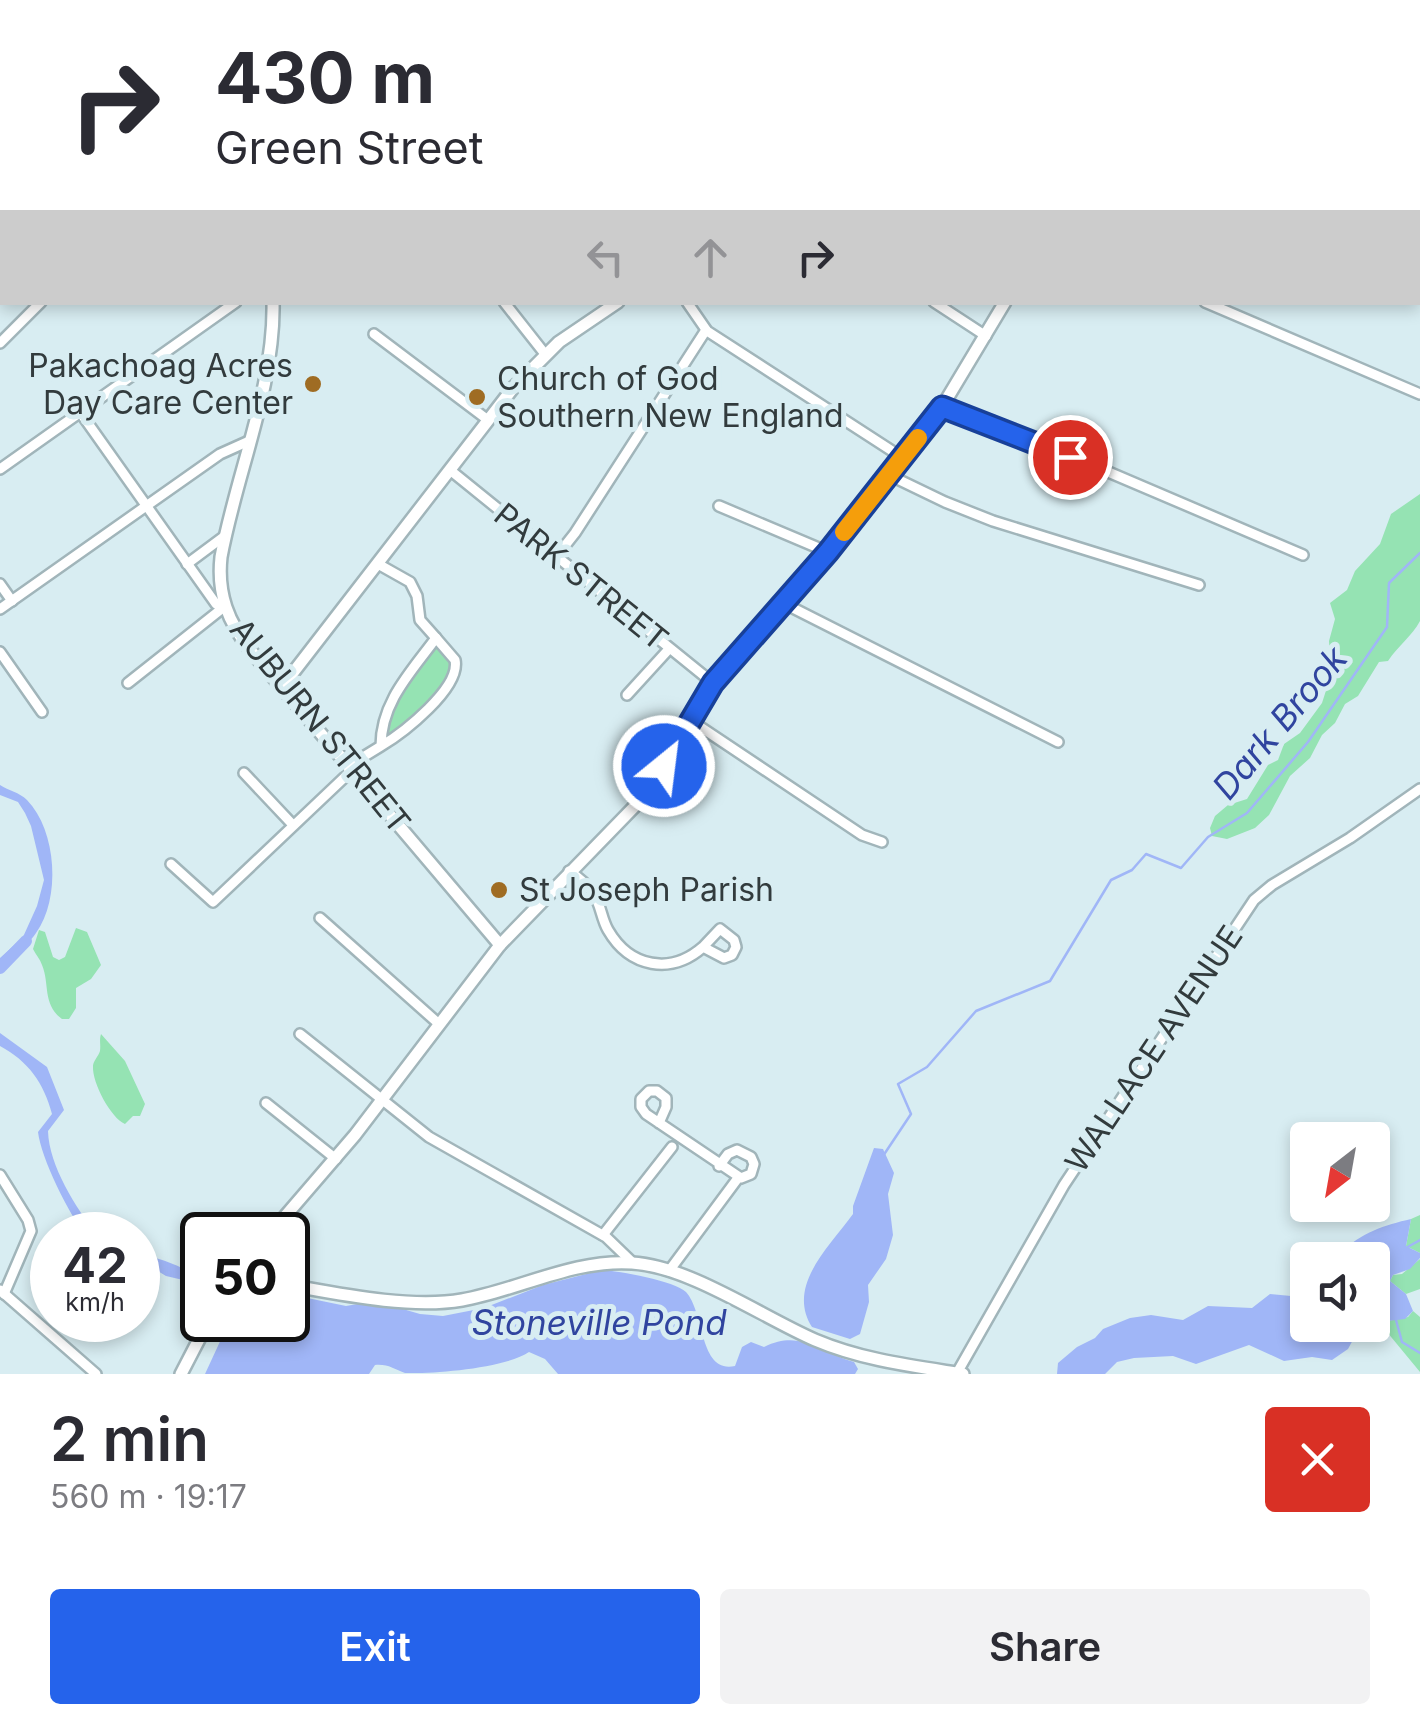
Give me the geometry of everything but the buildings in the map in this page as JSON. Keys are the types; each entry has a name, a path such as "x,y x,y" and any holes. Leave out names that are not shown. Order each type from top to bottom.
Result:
{"main road":[{"name":"AUBURN STREET","path":"273,305 271,337 226,536 220,578 224,608 241,639 500,945"},
{"path":"282,686 488,420 545,354 614,305"},
{"path":"290,1212 336,1159 500,945 636,806 713,683 828,552 942,407 1003,305"},
{"path":"310,1287 408,1301 448,1302 582,1266 633,1263 670,1271 814,1340 871,1358 960,1374"},
{"path":"179,1371 196,1342"}],"street":[{"path":"0,343 38,305"},
{"path":"0,469 232,305"},
{"path":"506,305 545,354"},
{"path":"690,305 706,330 903,458"},
{"path":"939,305 986,336"},
{"path":"1213,305 1420,394"},
{"path":"556,557 706,330"},
{"path":"374,334 488,420"},
{"path":"942,407 1303,555"},
{"path":"80,412 216,604 224,608 128,683"},
{"path":"0,609 220,454 249,441"},
{"name":"PARK STREET","path":"450,470 713,683"},
{"path":"889,475 994,520 1199,585"},
{"path":"719,506 828,552"},
{"path":"187,564 226,536"},
{"path":"171,864 213,902 348,774 350,765 406,730 454,676 455,660 420,620 410,582 378,564"},
{"path":"0,584 12,600"},
{"path":"783,603 1058,742"},
{"path":"381,746 382,723 389,705 436,638"},
{"path":"627,695 670,649"},
{"path":"0,652 42,712"},
{"path":"690,720 862,835 882,842"},
{"path":"244,773 294,825"},
{"name":"WALLACE AVENUE","path":"960,1374 1064,1185 1254,900 1420,789"},
{"path":"570,871 591,889 609,932 636,958 666,966 685,960 704,947"},
{"path":"320,918 439,1024"},
{"path":"300,1034 382,1100 461,1156 604,1236 633,1263"},
{"path":"266,1103 336,1159"},
{"path":"659,1123 720,1166 738,1178 748,1176 754,1167 745,1153 732,1151 720,1166"},
{"path":"604,1236 672,1147"},
{"path":"0,1175 28,1220 30,1231 2,1292 96,1374"},
{"path":"670,1271 733,1190 738,1178"}],"green space":[{"path":"1420,494 1417,626 1388,661 1379,662 1358,696 1345,704 1310,758 1290,776 1269,815 1255,828 1227,839 1212,836 1210,828 1215,816 1228,805 1247,799 1268,765 1278,760 1284,744 1300,733 1322,703 1331,675 1329,641 1335,619 1330,603 1347,590 1355,571 1380,544 1391,514"},
{"path":"436,638 457,670 404,732 381,746 384,717"},
{"path":"76,928 87,932 101,965 91,979 76,988 76,1008 69,1019 62,1019 52,1007 44,972 33,949 39,930 45,932 53,957 59,960 65,957"},
{"path":"101,1034 125,1061 145,1104 140,1116 133,1116 125,1124 108,1107 96,1081 93,1066 100,1051"},
{"path":"1420,1215 1420,1253 1406,1246 1411,1219"},
{"path":"1420,1259 1420,1289 1406,1294 1390,1281 1393,1275 1402,1274"},
{"path":"1413,1311 1420,1317 1420,1372 1390,1336 1390,1321 1408,1317"}],"water":[{"path":"0,785 24,797 37,813 50,847 52,884 44,919 36,933 7,960 0,973 0,958 23,937 44,880 25,813 18,802 0,795"},
{"path":"0,1033 47,1067 64,1110 48,1131 53,1158 82,1212 71,1212 44,1156 38,1132 52,1114 49,1103 27,1066 0,1046"},
{"path":"874,1148 883,1149 894,1173 888,1194 893,1235 886,1259 868,1285 869,1302 860,1334 850,1339 812,1327 804,1297 814,1268 853,1214"},
{"path":"1411,1219 1406,1246 1420,1253 1420,1258 1390,1281 1390,1242 1354,1242"},
{"path":"160,1260 180,1267 180,1279 160,1272"},
{"name":"Stoneville Pond","path":"602,1270 659,1280 686,1292 709,1352 723,1366 735,1366 742,1347 751,1342 764,1347 789,1340 854,1362 858,1369 855,1374 558,1374 545,1359 529,1352 487,1366 433,1372 405,1373 375,1365 369,1374 205,1374 220,1342 310,1342 310,1299 346,1306 375,1301 420,1314 443,1316 484,1308 543,1285"},
{"path":"1390,1281 1406,1294 1413,1311 1405,1319 1390,1321"},
{"path":"1270,1294 1290,1296 1290,1342 1352,1342 1348,1349 1332,1360 1312,1357 1284,1361 1249,1345 1196,1364 1173,1356 1134,1358 1117,1362 1105,1374 1057,1374 1058,1363 1077,1347 1103,1329 1130,1318 1151,1315 1183,1320 1208,1306 1252,1308"}],"waterway":[{"name":"Dark Brook","path":"883,1156 911,1114 898,1084 927,1067 976,1011 1050,981 1111,880 1132,870 1146,854 1181,868 1208,837 1247,813 1308,742 1387,627 1389,583 1420,553"},
{"path":"0,968 26,941"},
{"path":"1404,1249 1420,1240"},
{"path":"1396,1320 1402,1342 1420,1353"}],"slow traffic":[{"path":"844,532 918,438"}],"place":[{"name":"Pakachoag Acres Day Care Center","path":"313,384"},
{"name":"Church of God Southern New England","path":"477,397"},
{"name":"St Joseph Parish","path":"499,890"}],"route":[{"path":"664,766 713,683 828,552 942,407 1070,457"}]}
